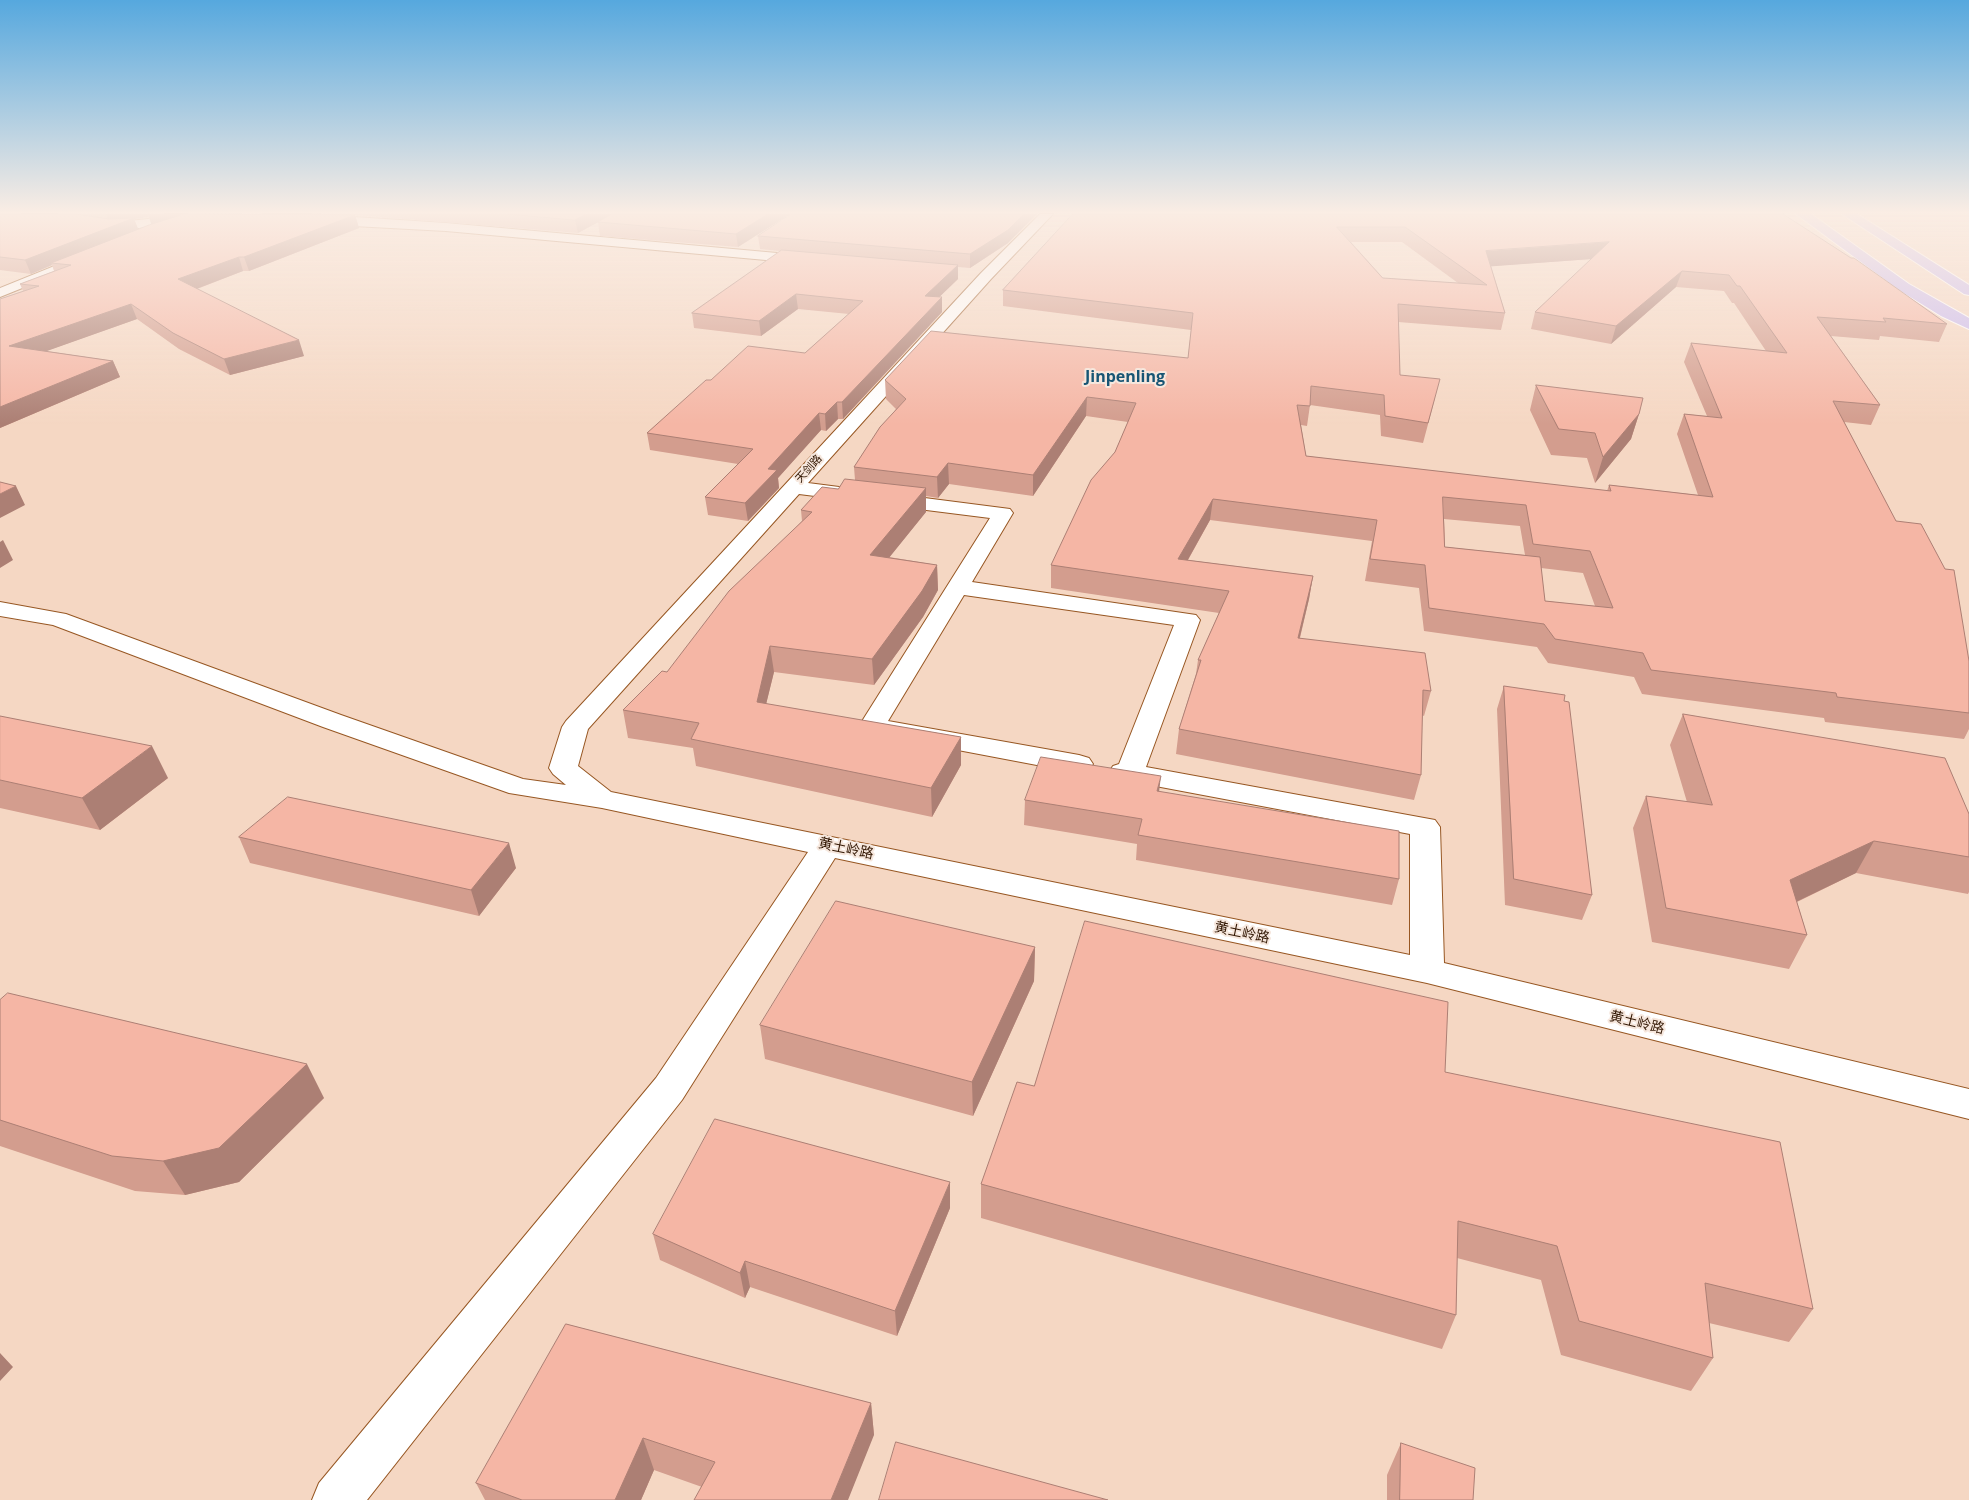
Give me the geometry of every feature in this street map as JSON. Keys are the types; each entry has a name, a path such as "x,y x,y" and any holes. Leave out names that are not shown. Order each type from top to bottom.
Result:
{"main road":[{"path":"1902,284 1947,313 1969,324"},
{"path":"1958,284 1969,291"},
{"path":"1950,298 1969,315"}],"street":[{"path":"0,293 22,284"},
{"name":"天剑路","path":"575,726 979,284"},
{"path":"792,488 1003,513 872,726 1425,827 1427,971"},
{"path":"958,587 1188,620 1130,773"},
{"path":"0,609 58,619 332,721 519,787 602,799"},
{"name":"黄土岭路","path":"575,726 563,768 602,799 1427,971 1969,1104"},
{"path":"336,1500 669,1089 827,846"}],"building":[{"path":"20,284 188,284 299,340 224,359 173,333 131,304 9,346 113,361 0,407 0,299 39,286"},
{"path":"733,284 938,284 925,296 942,297 842,402 837,402 825,414 819,413 768,469 777,470 745,503 705,497 753,449 647,433 706,380 711,380 748,346 805,353 863,301 796,294 759,321 692,313"},
{"path":"1009,284 1496,284 1505,313 1398,304 1400,375 1440,379 1428,423 1385,416 1384,395 1311,386 1310,406 1297,405 1306,456 1611,491 1609,485 1713,497 1684,414 1722,418 1691,343 1787,353 1740,286 1736,284 1891,284 1947,324 1883,318 1886,322 1817,317 1880,405 1833,401 1896,521 1921,524 1945,569 1954,570 1969,661 1969,713 1837,697 1836,693 1651,670 1643,653 1555,639 1544,624 1429,608 1425,565 1370,559 1377,520 1213,499 1178,559 1313,576 1298,638 1425,653 1431,691 1423,690 1421,775 1179,729 1201,660 1198,660 1229,591 1051,565 1091,480 1115,452 1136,403 1087,397 1033,475 948,463 937,477 854,467 880,427 906,399 885,380 931,331 1188,358 1193,313 1003,290","holes":["1443,497 1526,505 1533,544 1590,551 1613,608 1545,601 1540,557 1445,547"]},
{"path":"1565,284 1666,284 1616,326 1535,312"},
{"path":"1536,385 1643,398 1639,414 1603,457 1595,433 1559,429"},
{"path":"845,479 926,488 870,555 937,565 922,591 872,659 770,646 757,702 961,737 931,788 691,739 699,723 623,710 662,671 667,672 729,591 812,512 801,510 822,487 838,489"},
{"path":"0,482 16,486 0,494"},
{"path":"1504,686 1565,695 1564,701 1569,702 1592,895 1514,879"},
{"path":"1683,714 1945,758 1969,814 1969,857 1874,841 1790,880 1807,935 1666,908 1646,796 1712,805"},
{"path":"0,716 152,746 82,798 0,780"},
{"path":"1041,757 1161,776 1157,791 1399,831 1399,879 1138,835 1142,819 1025,800"},
{"path":"288,797 509,843 471,890 239,837"},
{"path":"836,901 1035,947 972,1082 760,1025"},
{"path":"1085,921 1448,1002 1445,1072 1780,1142 1813,1309 1705,1283 1713,1358 1579,1321 1557,1246 1458,1221 1456,1315 981,1184 1017,1082 1034,1086"},
{"path":"8,993 307,1064 219,1148 163,1161 112,1156 0,1120 0,1000"},
{"path":"715,1119 950,1182 895,1311 745,1261 740,1273 653,1234"},
{"path":"566,1324 871,1403 831,1500 694,1500 715,1462 643,1438 615,1500 522,1500 476,1483"},
{"path":"896,1442 1108,1500 879,1500"},
{"path":"1401,1443 1475,1468 1473,1500 1400,1500"}],"district":[{"name":"Jinpenling","path":"1125,377"}]}
